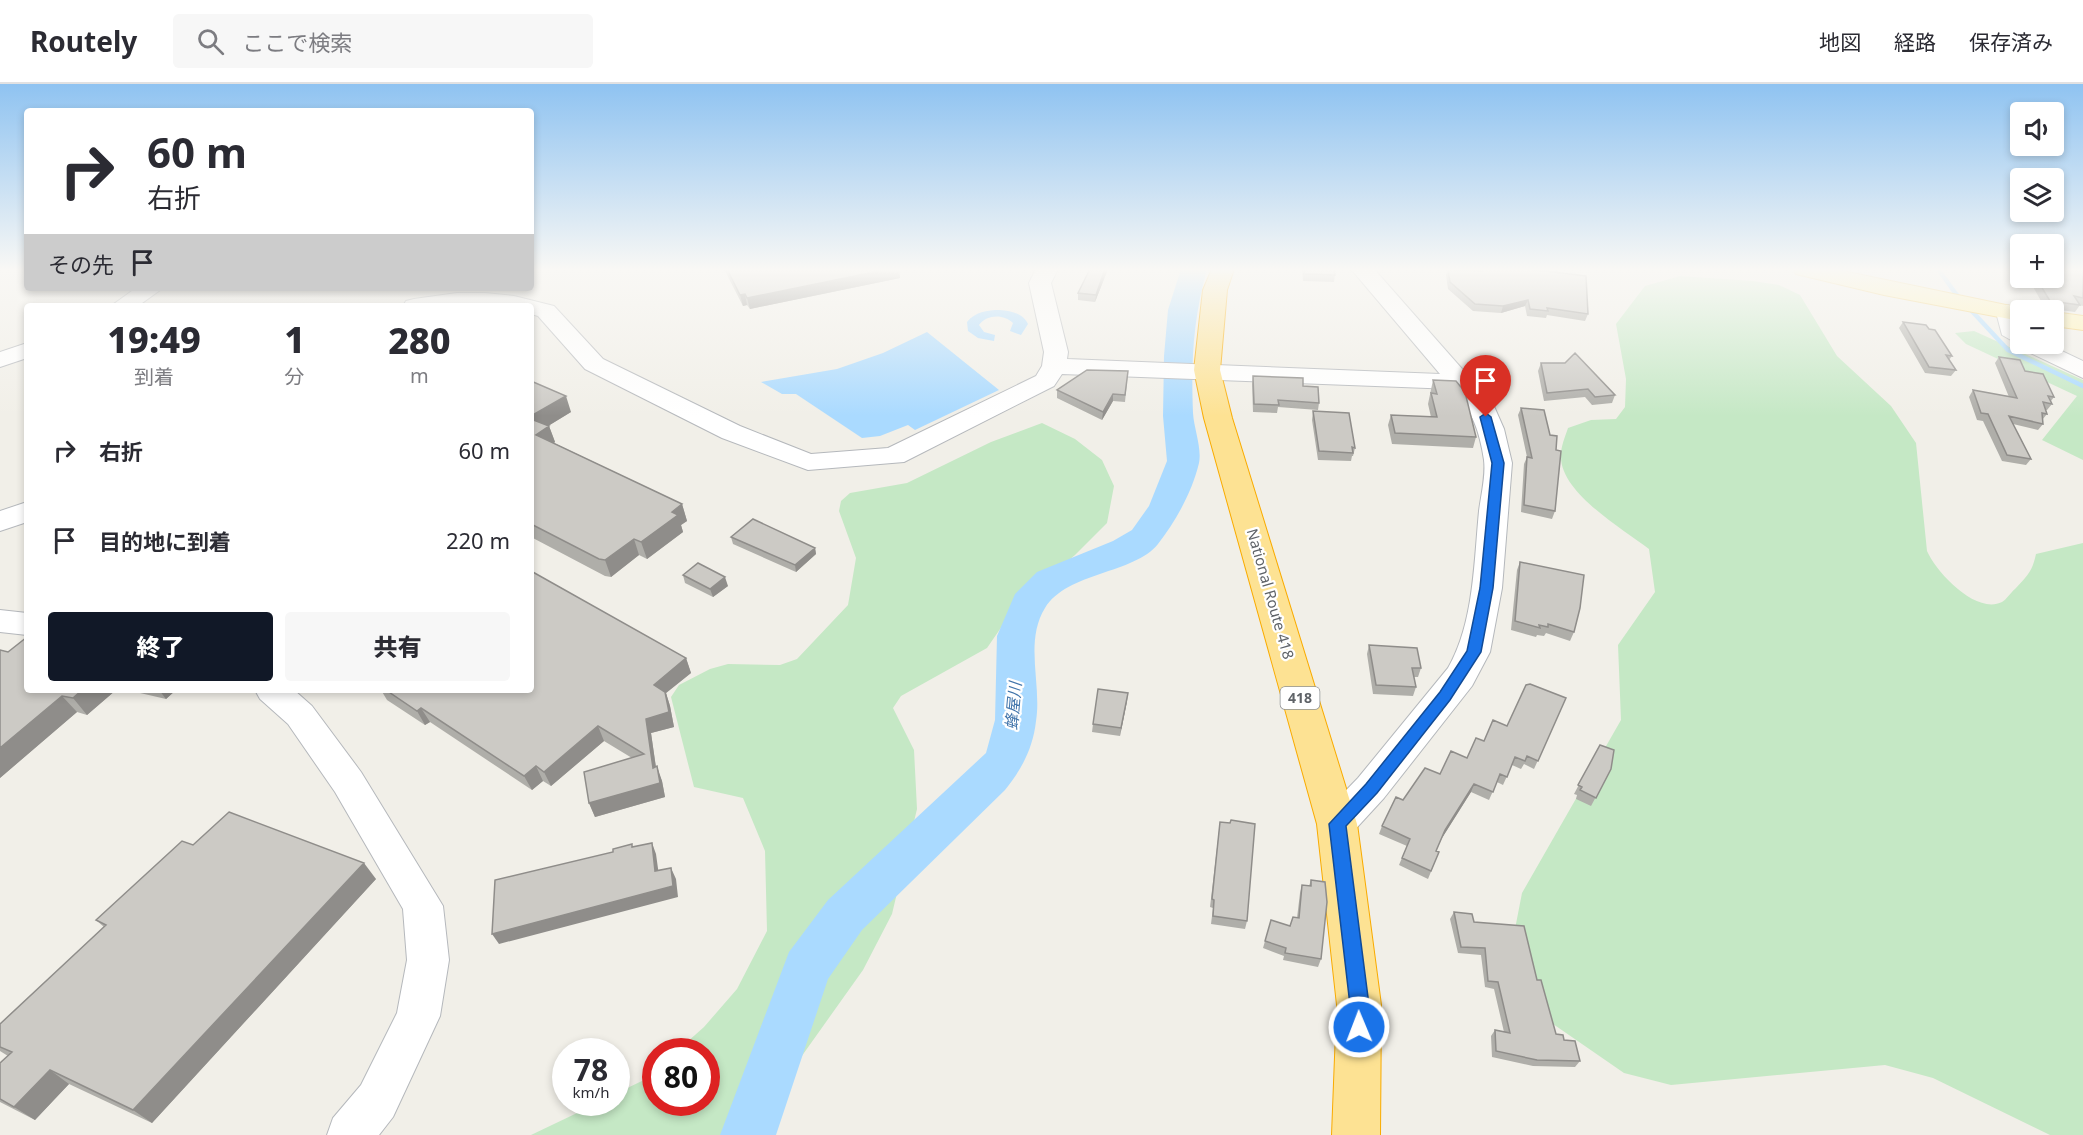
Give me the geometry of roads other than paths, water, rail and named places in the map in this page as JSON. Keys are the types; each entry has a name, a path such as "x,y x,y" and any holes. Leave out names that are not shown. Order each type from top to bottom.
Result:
{"highway":[{"name":"National Route 418","path":"1212,318 1207,370 1218,418 1337,824 1359,1005 1356,1135"}],"main road":[{"path":"2064,320 2083,323"}],"street":[{"path":"552,318 594,364 731,432 808,462 894,456 1045,381 1054,366 1056,352 1048,318"},
{"path":"1337,824 1371,789 1445,696 1474,652 1486,588 1498,463 1491,429 1480,404 1406,318"},
{"path":"0,360 24,351"},
{"path":"2050,354 2083,371"},
{"path":"1054,366 1462,381"},
{"path":"0,522 24,512"},
{"path":"0,621 24,624"},
{"path":"275,693 300,715 348,782 423,906 428,960 418,1016 377,1101 350,1135"}],"water":[{"path":"972,318 988,318 979,325 984,332 995,335 994,341 978,338 968,331 967,322"},
{"path":"1005,318 1024,318 1028,324 1021,335 1010,331 1013,323"},
{"path":"927,332 999,390 915,430 908,425 880,436 862,438 796,394 782,394 761,382 837,369 883,353"}],"waterway":[{"name":"蜂屋川","path":"748,1135 807,968 845,915 990,778 1005,760 1016,720 1016,636 1028,603 1050,581 1126,549 1144,538 1165,508 1183,461 1178,416 1178,356 1181,318"},
{"path":"1978,318 2008,350 2083,386"}]}
